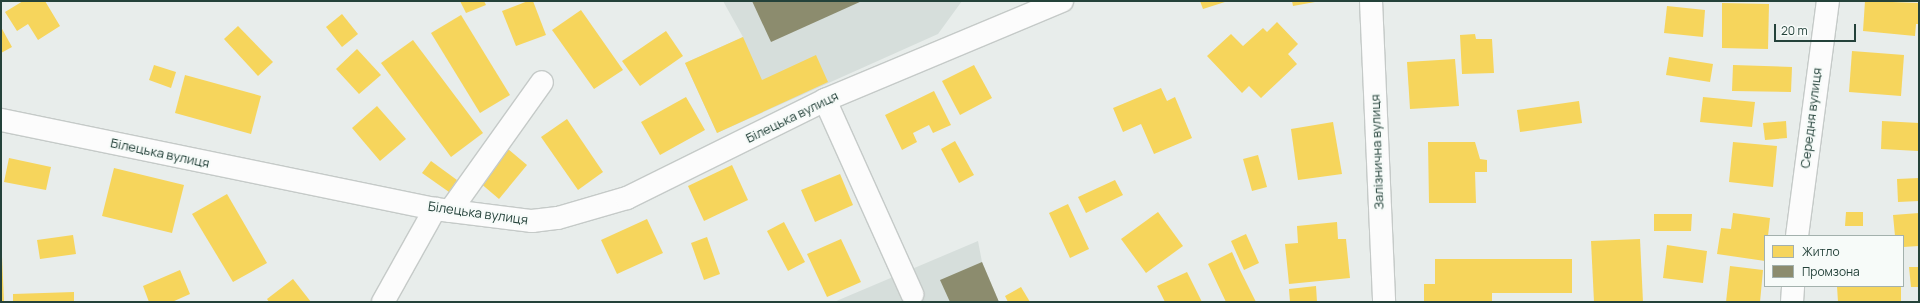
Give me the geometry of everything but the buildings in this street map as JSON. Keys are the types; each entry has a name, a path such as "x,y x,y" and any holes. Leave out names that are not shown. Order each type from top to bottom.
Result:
{"street":[{"name":"Білецька вулиця","path":"1,120 443,210 532,221 588,212 628,198 825,100 1062,1"},
{"name":"Залізнична вулиця","path":"1371,1 1384,302"},
{"name":"Середня вулиця","path":"1797,235 1828,1"},
{"path":"383,302 443,210 542,82"},
{"path":"825,100 912,294"},
{"path":"1792,302 1794,287"}],"shaded area":[{"path":"723,1 962,1 938,34 717,133 685,63 743,37"},
{"path":"978,241 982,262 999,302 834,302"}]}
